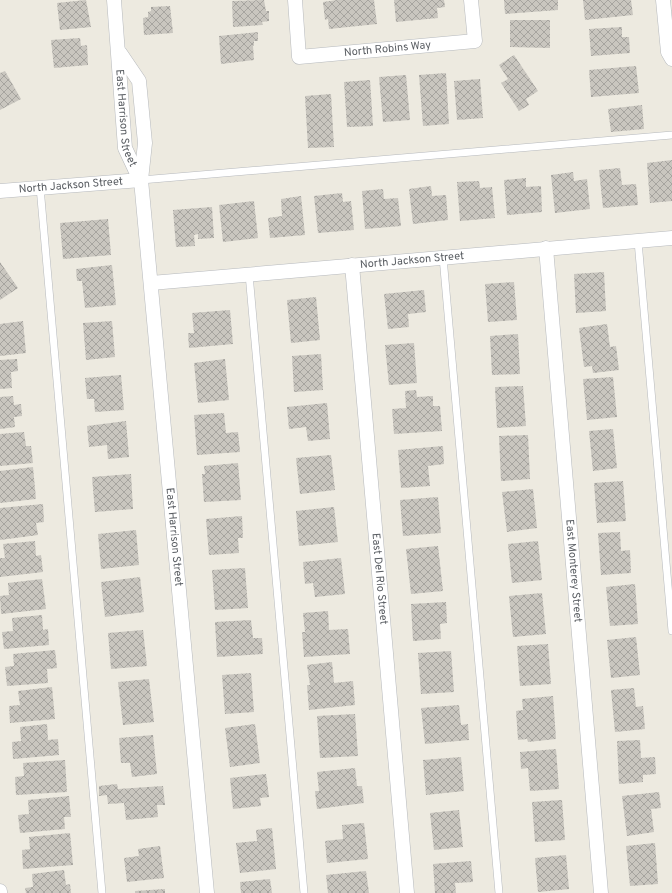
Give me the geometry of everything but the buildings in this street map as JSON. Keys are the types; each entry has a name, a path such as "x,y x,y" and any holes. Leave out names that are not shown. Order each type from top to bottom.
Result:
{"street":[{"name":"East Harrison Street","path":"114,0 120,53 120,85 126,148 141,180"},
{"name":"North Robins Way","path":"295,0 299,57 475,41 471,0"},
{"path":"663,0 668,52 672,59"},
{"name":"East Harrison Street","path":"120,53 139,81 145,143 141,180 207,893"},
{"name":"North Jackson Street","path":"0,191 141,180"},
{"name":"North Jackson Street","path":"151,283 672,238"},
{"name":"East Monterey Street","path":"546,248 601,893"},
{"name":"East Del Rio Street","path":"352,265 407,893"}],"lane":[{"path":"141,180 672,136"},
{"path":"40,187 102,893"},
{"path":"638,241 672,631"},
{"path":"443,257 499,893"},
{"path":"249,274 304,893"}]}
